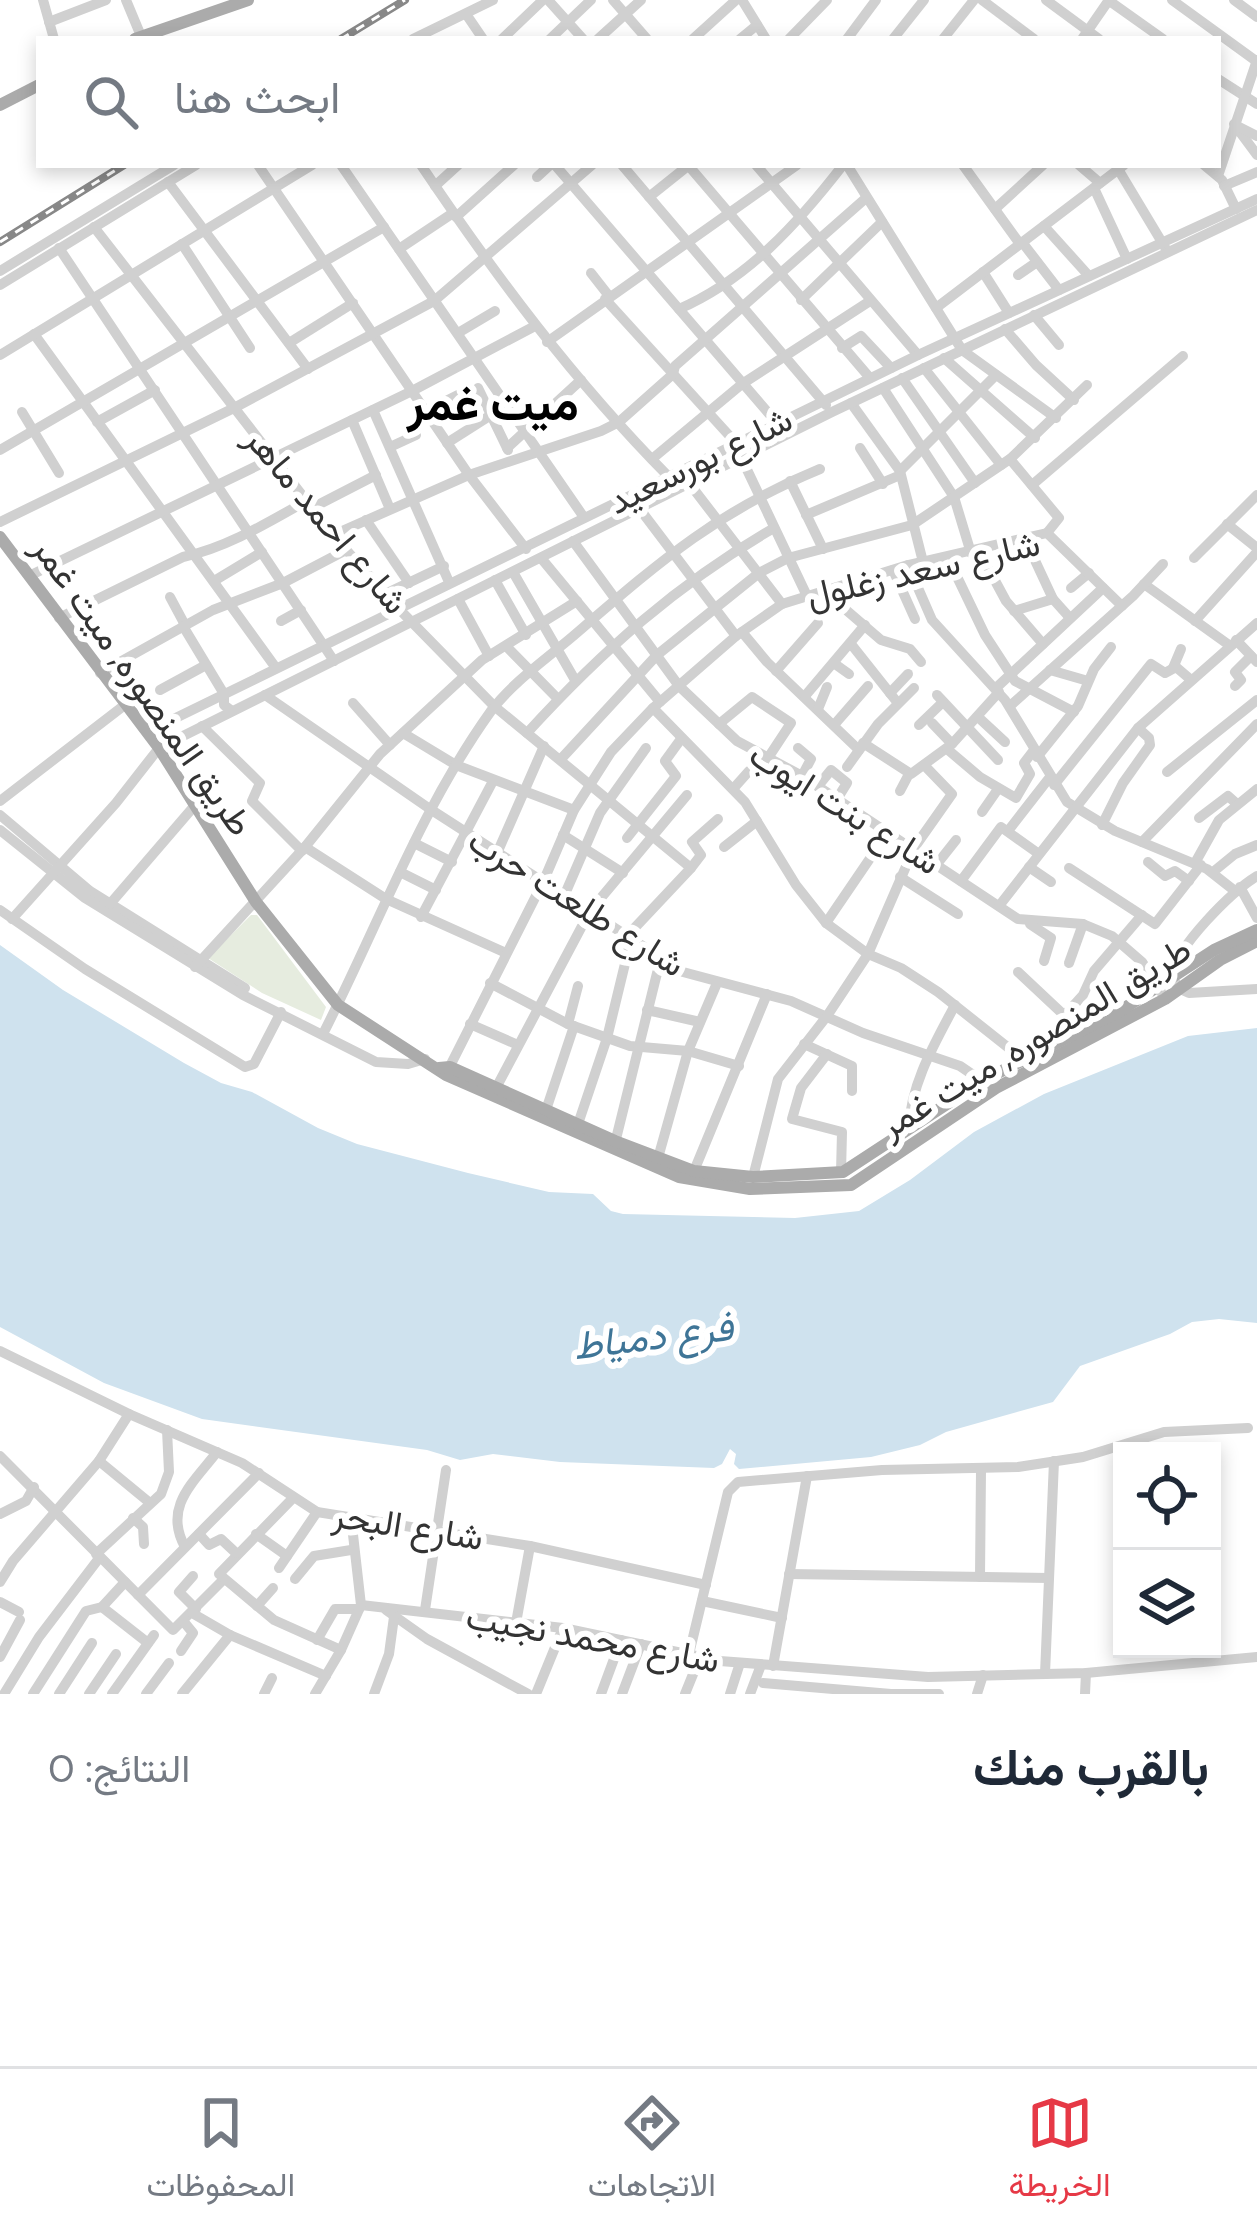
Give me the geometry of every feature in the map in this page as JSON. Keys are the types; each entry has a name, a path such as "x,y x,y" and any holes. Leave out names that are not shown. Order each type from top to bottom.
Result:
{"main road":[{"path":"144,36 248,0"},
{"path":"0,106 36,87"},
{"name":"طريق المنصوره, ميت غمر","path":"0,537 159,748 256,902 338,1005 445,1070 711,1185 750,1190 844,1187 996,1088 1161,992 1171,976 1257,929"},
{"name":"طريق المنصوره, ميت غمر","path":"445,1070 496,1088 545,1115 578,1124 614,1146 694,1171 753,1178 841,1172 854,1168 909,1126 982,1081 1161,992 1180,989 1257,941"}],"street":[{"path":"43,0 53,36"},
{"path":"49,22 106,0"},
{"path":"126,0 137,36"},
{"path":"418,36 493,0"},
{"path":"510,36 546,0 581,36"},
{"path":"553,36 591,0"},
{"path":"614,0 644,36"},
{"path":"601,36 640,0"},
{"path":"697,36 739,0 764,36"},
{"path":"792,36 827,0"},
{"path":"849,36 876,0"},
{"path":"895,36 923,0"},
{"path":"948,36 978,0 1025,36"},
{"path":"1046,0 1085,35 1109,0 1158,36"},
{"path":"1172,0 1217,36"},
{"path":"1234,0 1257,17"},
{"path":"466,14 481,36"},
{"path":"744,36 757,25"},
{"path":"1221,39 1256,67 1232,131 1221,180"},
{"path":"1221,81 1257,104"},
{"path":"1221,129 1257,136"},
{"path":"1232,131 1257,155"},
{"path":"0,271 169,168"},
{"path":"0,285 191,168"},
{"path":"260,168 469,475 523,545 639,674 681,739 734,790 826,923 868,954 901,968 955,1004 1024,1060"},
{"path":"0,355 307,168"},
{"path":"343,168 584,516"},
{"path":"423,168 482,257 547,342 668,476"},
{"path":"435,186 455,168"},
{"path":"399,249 454,215 510,168"},
{"path":"537,177 549,168"},
{"path":"556,168 777,423"},
{"path":"0,522 235,408 434,301 588,168"},
{"path":"625,168 827,406"},
{"path":"649,197 684,168"},
{"path":"690,168 870,378"},
{"path":"758,168 918,355"},
{"path":"547,342 793,168"},
{"path":"679,309 724,286 764,254 842,168"},
{"path":"847,168 957,344 1056,418"},
{"path":"969,168 1059,290"},
{"path":"995,209 1039,168"},
{"path":"1081,168 1096,186 1127,259"},
{"path":"936,308 1120,168"},
{"path":"1122,168 1165,247"},
{"path":"1207,168 1221,180 1236,208"},
{"path":"1221,180 1257,172"},
{"path":"168,182 308,369"},
{"path":"333,535 510,454 537,451 619,422 673,374 675,366 866,198"},
{"name":"شارع بورسعيد","path":"159,748 741,458 870,378 918,355 1005,329 1257,199"},
{"name":"شارع بورسعيد","path":"147,732 736,442 827,406 851,403 902,379 944,358 957,344 1009,313 1127,259 1257,210"},
{"path":"801,299 882,222"},
{"path":"1044,226 1089,276"},
{"name":"شارع احمد ماهر","path":"94,227 333,535 411,622 494,706 691,868"},
{"path":"0,450 384,227"},
{"path":"182,244 250,348"},
{"path":"59,248 334,661"},
{"path":"1018,275 1037,262"},
{"path":"983,272 1009,313"},
{"path":"591,273 736,442"},
{"path":"652,460 742,384 870,302"},
{"path":"289,343 352,303"},
{"path":"458,333 494,311"},
{"path":"1034,315 1059,344"},
{"path":"29,576 412,391 535,326"},
{"path":"1005,329 1074,400"},
{"path":"34,334 276,668"},
{"path":"842,349 861,336 891,368"},
{"path":"111,356 125,347"},
{"path":"1032,485 1183,356"},
{"path":"944,358 1035,438"},
{"path":"924,368 1060,520 1047,533"},
{"path":"806,515 899,474 996,375"},
{"path":"902,379 975,483"},
{"path":"510,454 524,432 581,380"},
{"path":"561,759 657,655 758,573 788,558 912,525 1006,462 1087,385"},
{"path":"478,388 510,454"},
{"path":"883,388 954,497 975,552 1014,611 1043,644"},
{"path":"97,422 155,389"},
{"path":"426,411 462,393"},
{"path":"851,403 899,474 923,562"},
{"path":"373,410 449,582"},
{"path":"22,412 59,473"},
{"path":"447,443 491,415"},
{"path":"352,420 390,509"},
{"path":"390,447 416,435"},
{"path":"860,448 884,484"},
{"path":"741,458 807,596"},
{"path":"322,1034 430,809 494,706 670,553 758,494 820,469"},
{"path":"59,618 183,557 197,556 376,475"},
{"path":"790,481 823,549"},
{"path":"689,483 782,604"},
{"path":"1194,558 1257,495"},
{"path":"639,508 713,607 778,674 861,747 909,774"},
{"path":"366,520 409,583"},
{"path":"1195,621 1257,550 1227,524"},
{"path":"526,733 635,625 691,579 774,528"},
{"name":"شارع سعد زغلول","path":"445,1070 544,880 574,810 611,752 656,705 782,604 893,569 1047,533 1122,606"},
{"path":"1025,539 1054,599 1070,618"},
{"name":"شارع بنت ايوب","path":"573,542 679,686 742,745 802,776 1027,922 1083,924 1121,942 1142,962 1161,992"},
{"path":"100,673 184,626 346,550"},
{"path":"214,581 262,552"},
{"path":"948,557 975,623 1011,674 1027,690 1074,712"},
{"path":"1010,706 1162,564"},
{"path":"908,565 932,620 998,690 1052,781 1075,808 1102,825 1213,872 1238,889 1257,918"},
{"path":"385,594 443,566"},
{"path":"893,569 915,619"},
{"path":"513,572 575,680"},
{"path":"1071,588 1088,573"},
{"path":"495,580 526,635"},
{"path":"1144,584 1254,659 1235,672 1240,680 1235,686"},
{"path":"951,598 962,588"},
{"path":"900,791 909,774 950,747 1011,674 1103,588"},
{"path":"824,591 881,640 910,650 921,662"},
{"path":"170,597 224,694 224,705 232,711"},
{"path":"458,599 489,656"},
{"path":"1014,611 1054,599"},
{"path":"198,963 390,745 489,656 577,601"},
{"path":"280,620 301,610"},
{"path":"772,688 818,623"},
{"path":"999,906 1138,728 1257,623"},
{"path":"805,696 865,625"},
{"path":"851,644 894,698"},
{"path":"506,646 558,699"},
{"path":"1024,763 1074,712 1111,647"},
{"path":"961,881 1151,664 1165,673 1173,668 1181,649"},
{"path":"834,725 866,690 835,664"},
{"path":"160,690 206,665"},
{"path":"1173,668 1190,679"},
{"path":"1050,670 1088,681"},
{"path":"847,766 908,674"},
{"path":"818,709 827,687"},
{"path":"894,698 914,688"},
{"name":"شارع طلعت حرب","path":"265,695 430,809 692,976 767,994 968,1070 982,1081"},
{"path":"719,724 752,697 791,723 768,758"},
{"path":"998,760 987,742 967,729 940,698 926,724 998,789 1016,798 1030,773 1012,755"},
{"path":"1167,772 1257,700"},
{"path":"352,703 390,745"},
{"path":"0,801 126,704"},
{"path":"204,704 210,709 207,724 260,783 251,800 303,849 421,917 430,916 506,953"},
{"path":"978,717 1005,742"},
{"path":"1142,842 1257,724"},
{"path":"1102,825 1123,783 1150,745 1138,728"},
{"path":"403,734 456,765 574,810"},
{"path":"1245,736 1257,744"},
{"path":"627,838 676,776 664,763 681,739"},
{"path":"1176,740 1190,754"},
{"path":"785,766 801,744 812,759 802,776"},
{"path":"498,851 544,746"},
{"path":"12,919 159,748"},
{"path":"565,894 610,798 646,748"},
{"path":"753,1178 778,1079 868,954 914,848 952,793 924,765"},
{"path":"818,786 831,770 848,783 837,799"},
{"path":"734,790 749,771"},
{"path":"421,917 493,781"},
{"path":"982,812 998,789"},
{"path":"1070,868 1124,909 1154,924 1189,880 1211,830 1257,789"},
{"path":"496,1088 590,911 687,795"},
{"path":"1199,818 1228,796 1237,804"},
{"path":"110,904 196,804"},
{"path":"0,815 54,870 87,894 280,1012 376,1062 408,1064 425,1059"},
{"path":"578,1124 607,1038 630,938 700,856 692,842 718,819"},
{"path":"724,847 757,821"},
{"path":"1005,829 1039,854"},
{"path":"0,830 37,854"},
{"path":"563,835 623,873"},
{"path":"938,864 956,839"},
{"path":"413,843 452,862"},
{"path":"1213,872 1257,844"},
{"path":"826,923 873,854"},
{"path":"1148,862 1165,876 1175,871 1189,880"},
{"path":"1029,867 1051,882"},
{"path":"400,872 436,890"},
{"path":"1257,876 1238,889 1177,958 1171,976 1180,989 1193,994 1257,989"},
{"path":"900,877 958,914"},
{"path":"87,894 110,904 198,963"},
{"path":"0,910 100,980 245,1067 254,1064 280,1012"},
{"path":"1064,1016 1083,995 1094,971 1142,915"},
{"path":"1027,922 1051,939 1044,961"},
{"path":"1069,963 1083,924"},
{"path":"614,1146 661,957"},
{"path":"1018,972 1082,1032"},
{"path":"658,1158 688,1051 717,982"},
{"path":"490,983 607,1038 639,1048 688,1051 739,1066"},
{"path":"545,1115 578,986"},
{"path":"694,1171 767,994"},
{"path":"909,1126 912,1100 928,1055 955,1004"},
{"path":"647,1010 700,1022"},
{"path":"470,1024 518,1045"},
{"path":"804,1044 852,1066 853,1091"},
{"path":"827,1054 801,1088 791,1118 839,1130 844,1137 841,1172"},
{"name":"شارع البحر","path":"0,1351 218,1452 317,1512 530,1546 706,1585"},
{"path":"0,1582 99,1462 129,1414"},
{"path":"686,1694 702,1600 732,1486 742,1481 905,1469 981,1470 1054,1461 1164,1432 1248,1429"},
{"path":"4,1694 98,1555 167,1483 167,1430"},
{"path":"185,1547 176,1524 178,1500 218,1452"},
{"path":"2,1461 34,1487 138,1594 326,1676"},
{"path":"1046,1674 1054,1461"},
{"path":"99,1462 150,1503"},
{"path":"425,1610 446,1470"},
{"path":"980,1577 981,1470"},
{"path":"138,1594 259,1473"},
{"path":"807,1476 782,1618 757,1690 938,1694"},
{"path":"0,1514 26,1501 34,1487"},
{"path":"293,1498 220,1570 222,1578 286,1627 341,1650"},
{"path":"279,1568 317,1512"},
{"path":"315,1694 360,1607 351,1517"},
{"path":"133,1518 143,1527 144,1544"},
{"path":"199,1534 209,1547 221,1539 236,1553"},
{"path":"256,1534 287,1556"},
{"path":"516,1623 530,1546"},
{"path":"295,1579 314,1556 352,1550"},
{"path":"789,1574 1049,1579"},
{"path":"181,1651 193,1633 179,1592 193,1576"},
{"path":"187,1618 222,1578"},
{"path":"241,1593 252,1580"},
{"path":"33,1694 86,1611 102,1606 124,1582"},
{"path":"257,1606 273,1588"},
{"path":"69,1595 86,1611"},
{"path":"702,1600 782,1618"},
{"path":"0,1602 20,1616 0,1657"},
{"path":"102,1606 151,1639 112,1694"},
{"path":"317,1640 335,1609 360,1607"},
{"name":"شارع محمد نجيب","path":"360,1607 390,1614 425,1610 563,1628 740,1663 912,1676 1086,1673 1257,1657"},
{"path":"286,1627 297,1611"},
{"path":"374,1694 389,1654 390,1614"},
{"path":"390,1614 427,1640 532,1694 563,1628"},
{"path":"182,1694 230,1635"},
{"path":"601,1694 621,1640"},
{"path":"59,1694 92,1642"},
{"path":"622,1694 641,1644"},
{"path":"62,1649 80,1661"},
{"path":"88,1694 116,1654"},
{"path":"146,1694 169,1663"},
{"path":"730,1694 740,1663"},
{"path":"795,1690 806,1669"},
{"path":"822,1691 826,1671"},
{"path":"1085,1694 1086,1673"},
{"path":"977,1694 983,1675"},
{"path":"909,1694 912,1676"},
{"path":"263,1694 272,1678"}],"shaded area":[{"path":"251,915 257,915 326,1007 321,1020 262,993 208,958"}],"water":[{"name":"فرع دمياط","path":"0,945 63,990 184,1063 318,1128 357,1144 468,1173 549,1192 593,1194 611,1211 623,1214 795,1218 859,1211 974,1132 1044,1094 1188,1036 1257,1028 1257,1323 1192,1322 1080,1366 1053,1402 871,1457 739,1469 730,1449 714,1468 560,1462 493,1454 460,1460 427,1450 202,1419 104,1383 0,1327"}],"railway":[{"path":"346,36 405,0"},
{"path":"0,242 119,168"}],"district":[{"name":"ميت غمر","path":"493,403"}]}
